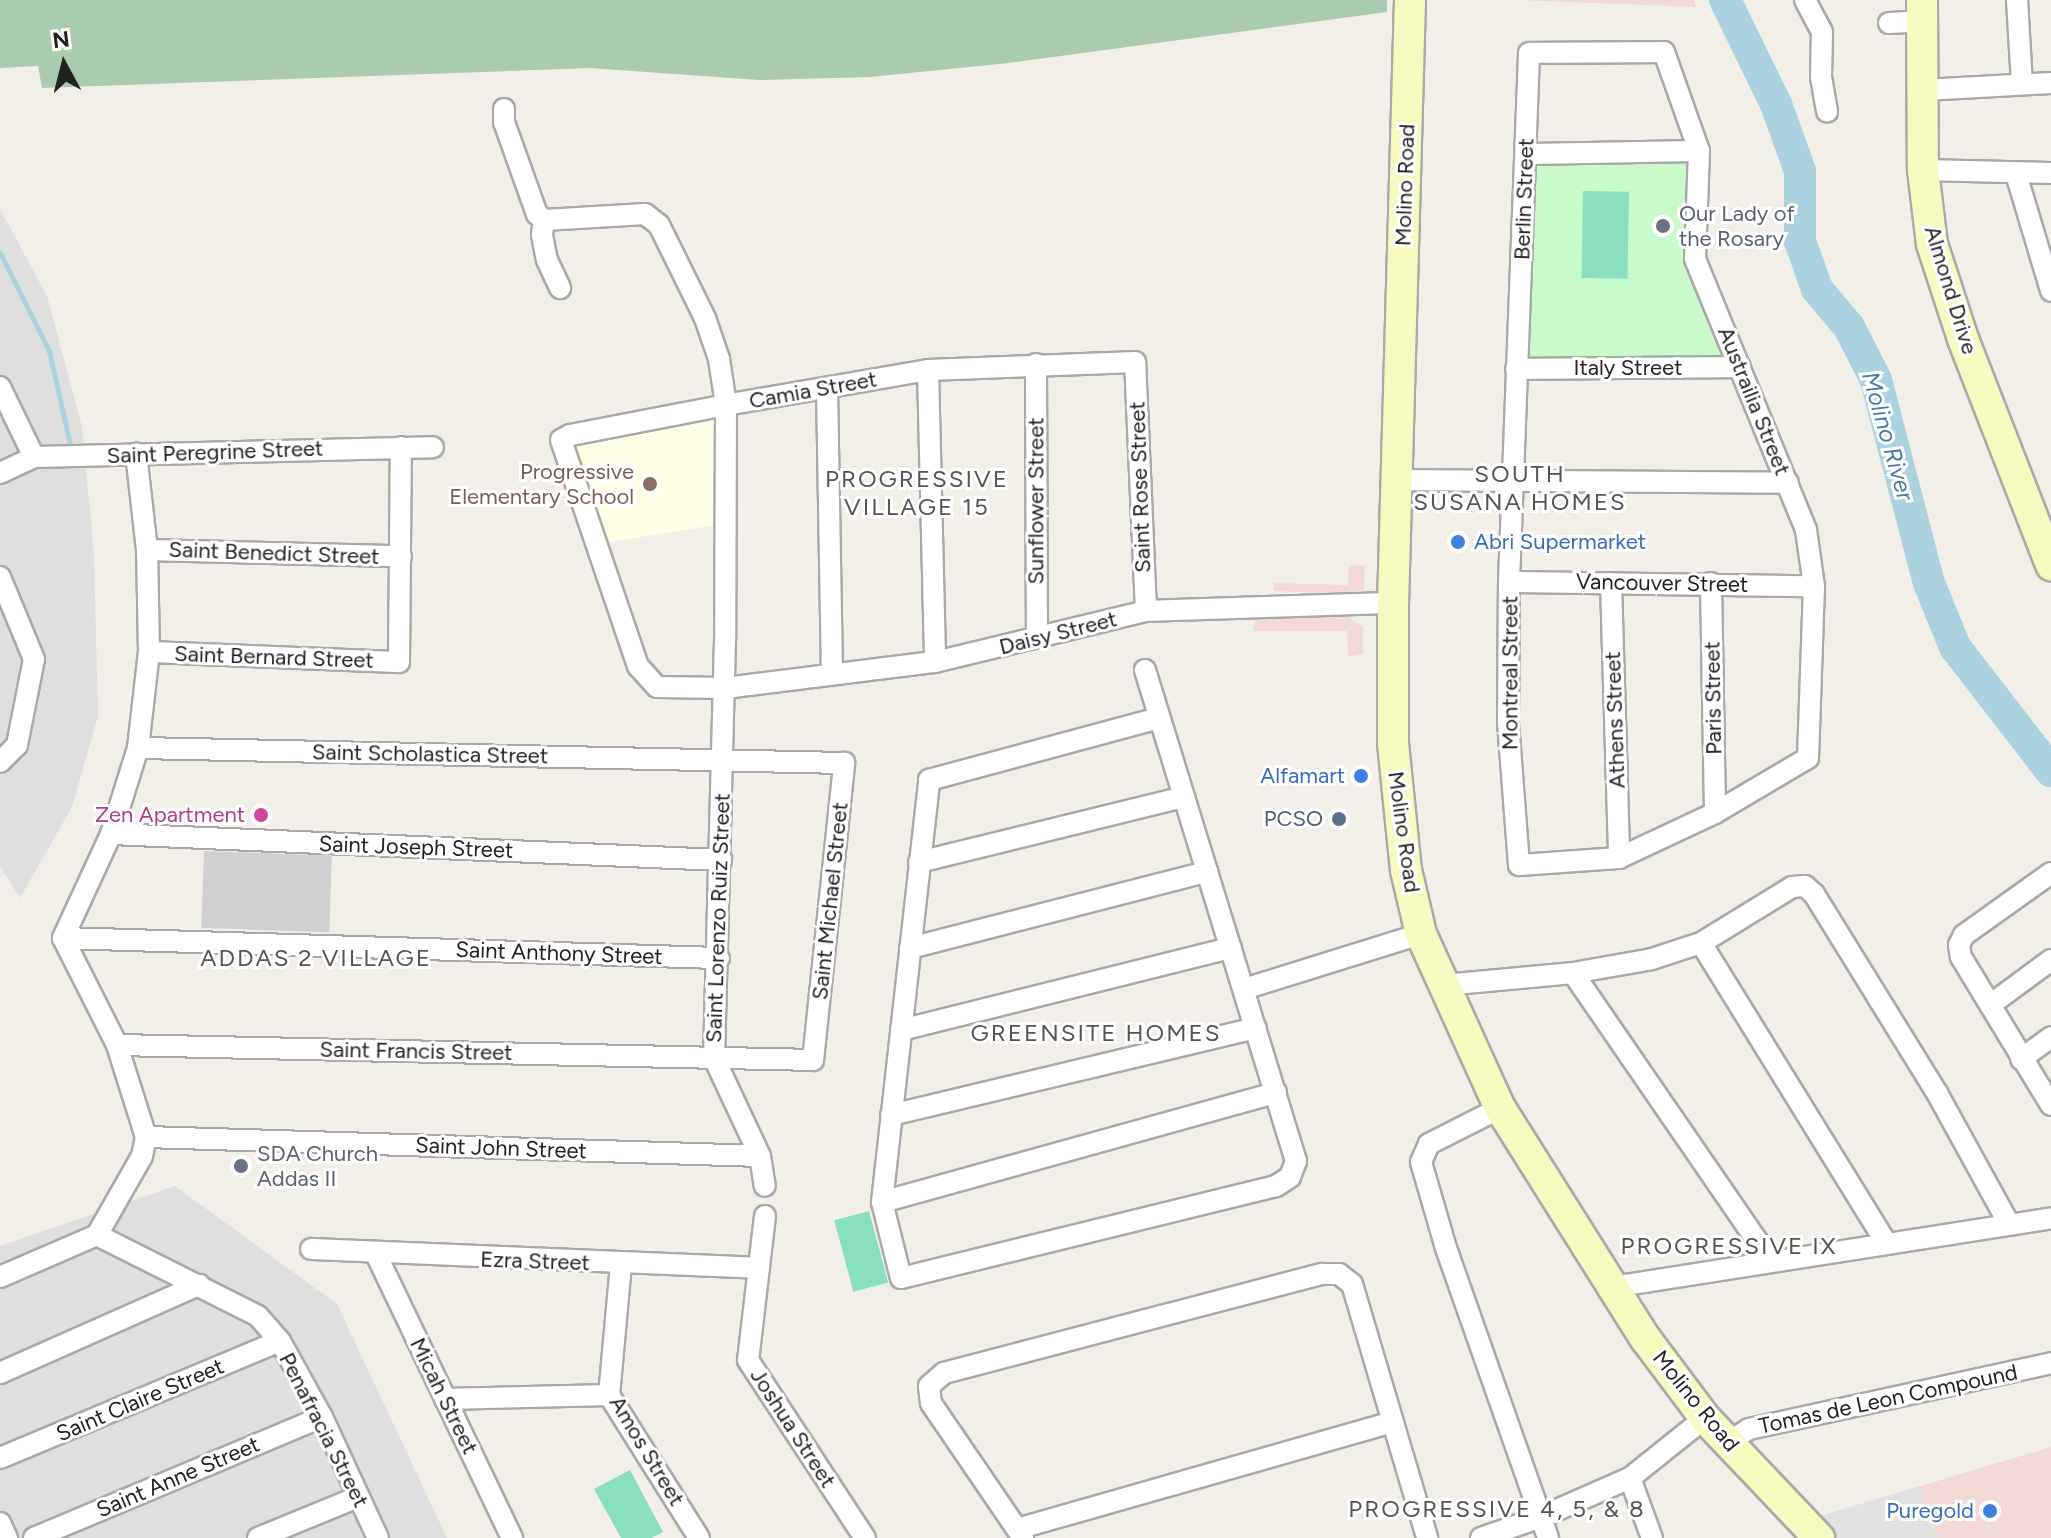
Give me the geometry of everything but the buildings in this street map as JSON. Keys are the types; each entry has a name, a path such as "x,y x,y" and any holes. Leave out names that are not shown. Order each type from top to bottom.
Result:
{"main road":[{"name":"Molino Road","path":"1410,0 1393,603 1393,743 1406,870 1421,934 1500,1108 1645,1338 1705,1418 1819,1538"},
{"name":"Almond Drive","path":"1922,10 1923,170 1937,258 1963,339 2051,565"}],"street":[{"path":"1805,0 1822,32 1821,77 1827,111"},
{"path":"2017,0 2022,84"},
{"path":"1889,23 1922,10"},
{"name":"Austrailia Street","path":"1664,52 1699,151 1695,259 1806,530 1814,586 1808,758 1715,813"},
{"name":"Berlin Street","path":"1511,481 1529,53 1664,52"},
{"path":"1924,90 2051,83"},
{"path":"504,109 504,122 537,214 544,220 645,214 659,225 705,318 719,359 726,405"},
{"path":"1527,154 1699,151"},
{"path":"1923,170 2051,173"},
{"path":"2016,174 2051,291"},
{"path":"544,220 542,235 547,260 560,288"},
{"name":"Camia Street","path":"725,688 726,405 928,370 1135,362"},
{"name":"Saint Rose Street","path":"1135,362 1146,611"},
{"name":"Sunflower Street","path":"1036,364 1037,637"},
{"name":"Italy Street","path":"1516,369 1740,367"},
{"path":"928,370 935,662"},
{"path":"0,387 34,457"},
{"path":"827,388 832,674"},
{"name":"Daisy Street","path":"726,405 570,435 561,440 638,666 657,687 725,688 935,662 1146,611 1393,603"},
{"path":"401,447 401,556"},
{"name":"Saint Peregrine Street","path":"0,473 34,457 433,447"},
{"path":"0,1277 97,1235 142,1156 146,1137 117,1045 63,938 111,834 138,748 149,652 147,550 136,454"},
{"path":"1396,480 1788,483"},
{"name":"Montreal Street","path":"1511,481 1508,723 1519,865 1619,858"},
{"name":"Saint Benedict Street","path":"147,550 401,556"},
{"name":"Saint Bernard Street","path":"149,652 399,662 401,556"},
{"path":"0,577 34,659 17,745 0,762"},
{"name":"Vancouver Street","path":"1509,582 1814,586"},
{"name":"Athens Street","path":"1611,583 1619,858"},
{"name":"Paris Street","path":"1711,583 1715,813"},
{"path":"1145,670 1296,1161 1290,1177 1276,1186 901,1278 882,1202 929,780 1159,718"},
{"name":"Saint Lorenzo Ruiz Street","path":"725,688 714,1058 760,1156 765,1186"},
{"name":"Saint Scholastica Street","path":"138,748 723,761"},
{"name":"Saint Michael Street","path":"714,1058 813,1060 844,763 723,761"},
{"path":"919,862 1184,797"},
{"path":"1619,858 1715,813"},
{"name":"Saint Joseph Street","path":"111,834 721,860"},
{"path":"910,948 1207,872"},
{"path":"2051,873 1964,935 1959,945 1961,957 2051,1105"},
{"path":"1444,985 1573,973 1652,959 1701,943 1792,887 1805,886 1814,894 1937,1093 2009,1224"},
{"path":"1244,989 1421,934"},
{"name":"Saint Anthony Street","path":"63,938 719,958"},
{"path":"1701,943 1886,1242"},
{"path":"901,1030 1231,948"},
{"path":"1990,1005 2051,960"},
{"path":"1573,973 1771,1261"},
{"path":"891,1115 1256,1028"},
{"path":"2021,1059 2051,1037"},
{"name":"Saint Francis Street","path":"117,1045 714,1058"},
{"path":"882,1202 1276,1093"},
{"path":"1500,1108 1429,1144 1421,1162 1446,1248 1548,1538"},
{"name":"Saint John Street","path":"146,1137 760,1156"},
{"name":"Joshua Street","path":"765,1216 748,1360 865,1538"},
{"path":"1612,1287 2051,1218"},
{"name":"Penafracia Street","path":"97,1235 258,1316 280,1341 322,1417 378,1538"},
{"name":"Ezra Street","path":"311,1249 759,1268"},
{"name":"Micah Street","path":"376,1254 512,1538"},
{"name":"Amos Street","path":"621,1264 609,1395 699,1538"},
{"path":"1393,1422 1020,1533 931,1403 929,1386 944,1373 1322,1274 1339,1274 1352,1284 1393,1422 1427,1538"},
{"path":"0,1373 199,1285"},
{"name":"Saint Claire Street","path":"0,1458 280,1341"},
{"name":"Tomas de Leon Compound","path":"1728,1443 1749,1429 2051,1363"},
{"path":"445,1399 609,1395"},
{"name":"Saint Anne Street","path":"34,1538 322,1417"},
{"path":"1481,1538 1541,1517 1630,1478 1705,1418"},
{"path":"1630,1478 1652,1538"},
{"path":"258,1538 358,1497"},
{"path":"0,1523 7,1538"}],"shaded area":[{"path":"0,0 1387,0 1387,12 1009,63 870,77 759,80 590,68 42,88 38,66 0,68"},
{"path":"1518,0 1694,0 1696,7"},
{"path":"0,209 47,296 82,427 94,554 98,716 72,807 20,898 0,866"},
{"name":"Progressive Elementary School","path":"716,418 716,525 602,543 570,444"},
{"path":"1349,565 1365,566 1364,589 1353,594 1274,591 1274,583 1348,585"},
{"path":"1256,617 1348,617 1363,627 1363,654 1348,657 1347,631 1253,631"},
{"path":"204,851 332,855 329,932 201,928"},
{"path":"175,1186 337,1304 447,1538 0,1538 0,1246"},
{"path":"2051,1447 2051,1538 1819,1538 1804,1521"},
{"path":"1920,1486 1938,1538 1819,1538 1804,1521"}],"green space":[{"path":"1690,158 1687,259 1726,364 1529,361 1532,159"},
{"path":"1583,191 1629,192 1627,279 1581,278"},
{"path":"869,1211 888,1282 853,1292 834,1220"},
{"path":"630,1470 663,1532 651,1538 621,1538 594,1489"}],"waterway":[{"name":"Molino River","path":"1725,0 1776,104 1800,171 1800,241 1817,289 1849,327 1876,380 1929,583 1955,647 2051,771"},
{"path":"0,253 49,351 70,444"}],"place":[{"name":"Our Lady of the Rosary","path":"1663,226"},
{"name":"Progressive Elementary School","path":"650,484"},
{"name":"Abri Supermarket","path":"1458,542"},
{"name":"Alfamart","path":"1361,776"},
{"name":"Zen Apartment","path":"261,815"},
{"name":"PCSO","path":"1339,819"},
{"name":"SDA Church Addas II","path":"241,1166"},
{"name":"Puregold","path":"1990,1511"}],"district":[{"name":"SOUTH SUSANA HOMES","path":"1520,488"},
{"name":"PROGRESSIVE VILLAGE 15","path":"917,493"},
{"name":"ADDAS 2 VILLAGE","path":"316,958"},
{"name":"GREENSITE HOMES","path":"1096,1033"},
{"name":"PROGRESSIVE IX","path":"1729,1246"},
{"name":"PROGRESSIVE 4, 5, & 8","path":"1497,1509"}]}
